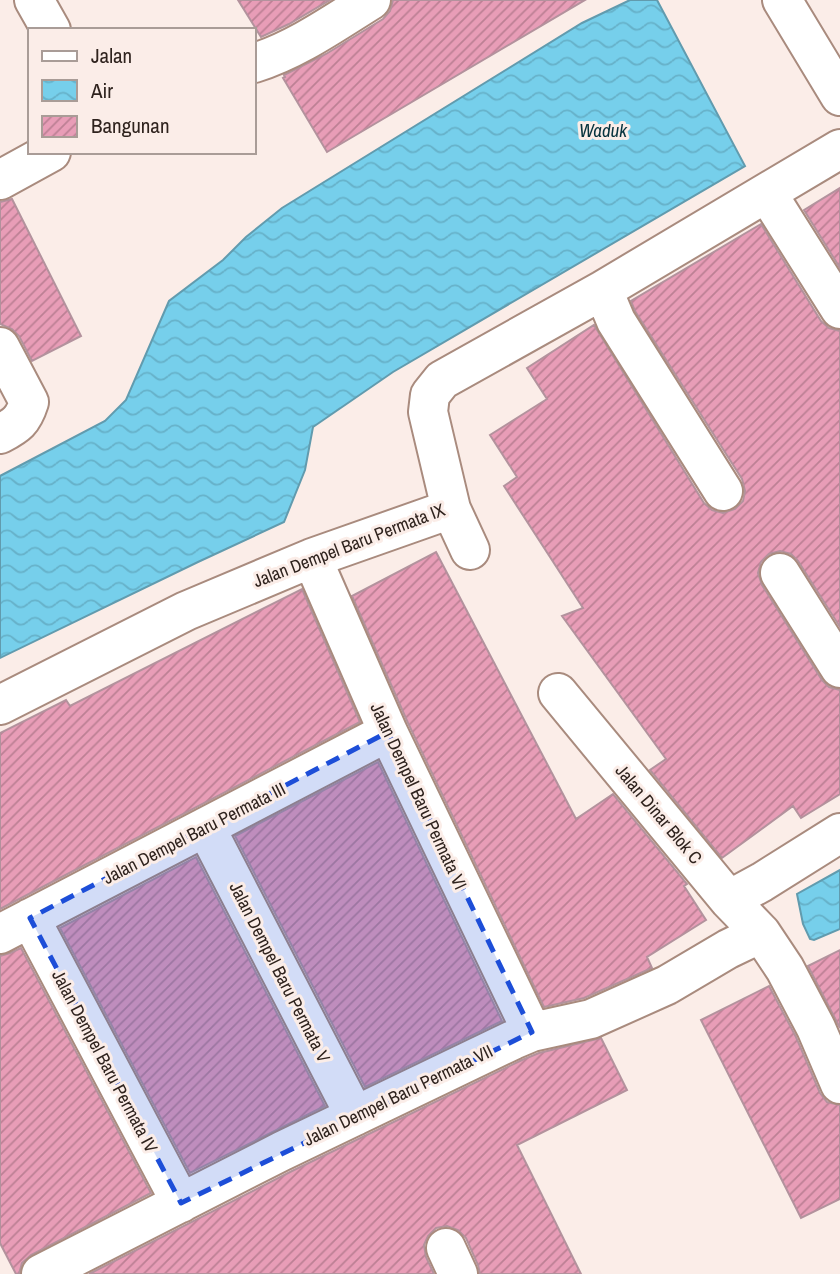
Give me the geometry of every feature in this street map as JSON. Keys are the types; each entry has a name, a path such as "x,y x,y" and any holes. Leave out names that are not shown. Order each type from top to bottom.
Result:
{"street":[{"path":"34,0 50,28"},
{"path":"256,62 307,39 371,0"},
{"path":"782,0 840,96"},
{"name":"Jalan Dempel Baru Permata IX","path":"0,705 186,611 312,558 452,509 428,412 430,395 442,380 603,290 840,149"},
{"path":"0,180 47,154"},
{"path":"768,193 840,309"},
{"path":"603,290 616,321 723,491"},
{"path":"0,347 29,402 25,416 16,426 0,434"},
{"path":"452,509 470,550"},
{"name":"Jalan Dempel Baru Permata VI","path":"312,558 388,732 531,1032"},
{"path":"780,573 840,668"},
{"name":"Jalan Dinar Blok C","path":"558,693 746,891 761,933 785,969 816,1028 840,1084"},
{"name":"Jalan Dempel Baru Permata III","path":"15,926 388,732"},
{"name":"Jalan Dempel Baru Permata V","path":"206,828 355,1116"},
{"path":"746,891 840,833"},
{"name":"Jalan Dempel Baru Permata IV","path":"15,926 181,1203"},
{"name":"Jalan Dempel Baru Permata VII","path":"41,1274 282,1151 531,1032 591,1018 667,985 761,933"}],"highlighted area":[{"path":"388,732 532,1032 181,1203 30,918"}],"water":[{"name":"Waduk","path":"630,0 657,0 745,166 393,372 313,427 305,470 284,522 0,658 0,476 105,421 126,400 169,301 223,260 282,208 582,23"},
{"path":"840,870 840,929 814,940 810,939 803,924 797,894"}],"building":[{"path":"238,0 330,0 261,37"},
{"path":"393,0 585,0 327,152 283,78 284,75 326,54 383,19 390,11"},
{"path":"840,188 840,268 804,210"},
{"path":"12,199 81,336 32,361 19,336 12,329 0,324 0,202"},
{"path":"761,224 821,321 829,328 840,331 840,627 791,554 780,551 769,554 761,562 758,573 762,585 822,680 829,687 840,690 840,794 801,818 793,806 722,858 650,770 666,759 562,616 583,608 504,486 517,477 490,435 547,399 527,368 594,325 704,503 712,510 723,513 735,509 743,501 745,491 742,479 631,301"},
{"path":"436,552 576,819 613,794 687,884 684,886 706,920 647,957 652,968 584,998 544,1007 408,723 352,596"},
{"path":"302,589 360,722 0,909 0,733 66,700 70,706"},
{"path":"378,762 502,1021 365,1087 235,836"},
{"path":"196,857 325,1106 190,1173 60,928"},
{"path":"21,948 151,1193 31,1255 22,1263 19,1274 16,1274 0,1243 0,956"},
{"path":"840,950 840,1028 808,966"},
{"path":"769,986 796,1037 820,1093 827,1102 840,1105 840,1199 801,1218 701,1020"},
{"path":"601,1038 627,1090 517,1145 581,1274 480,1274 466,1238 458,1230 447,1226 436,1228 424,1245 434,1274 89,1274 292,1171 522,1060 539,1053"}]}
